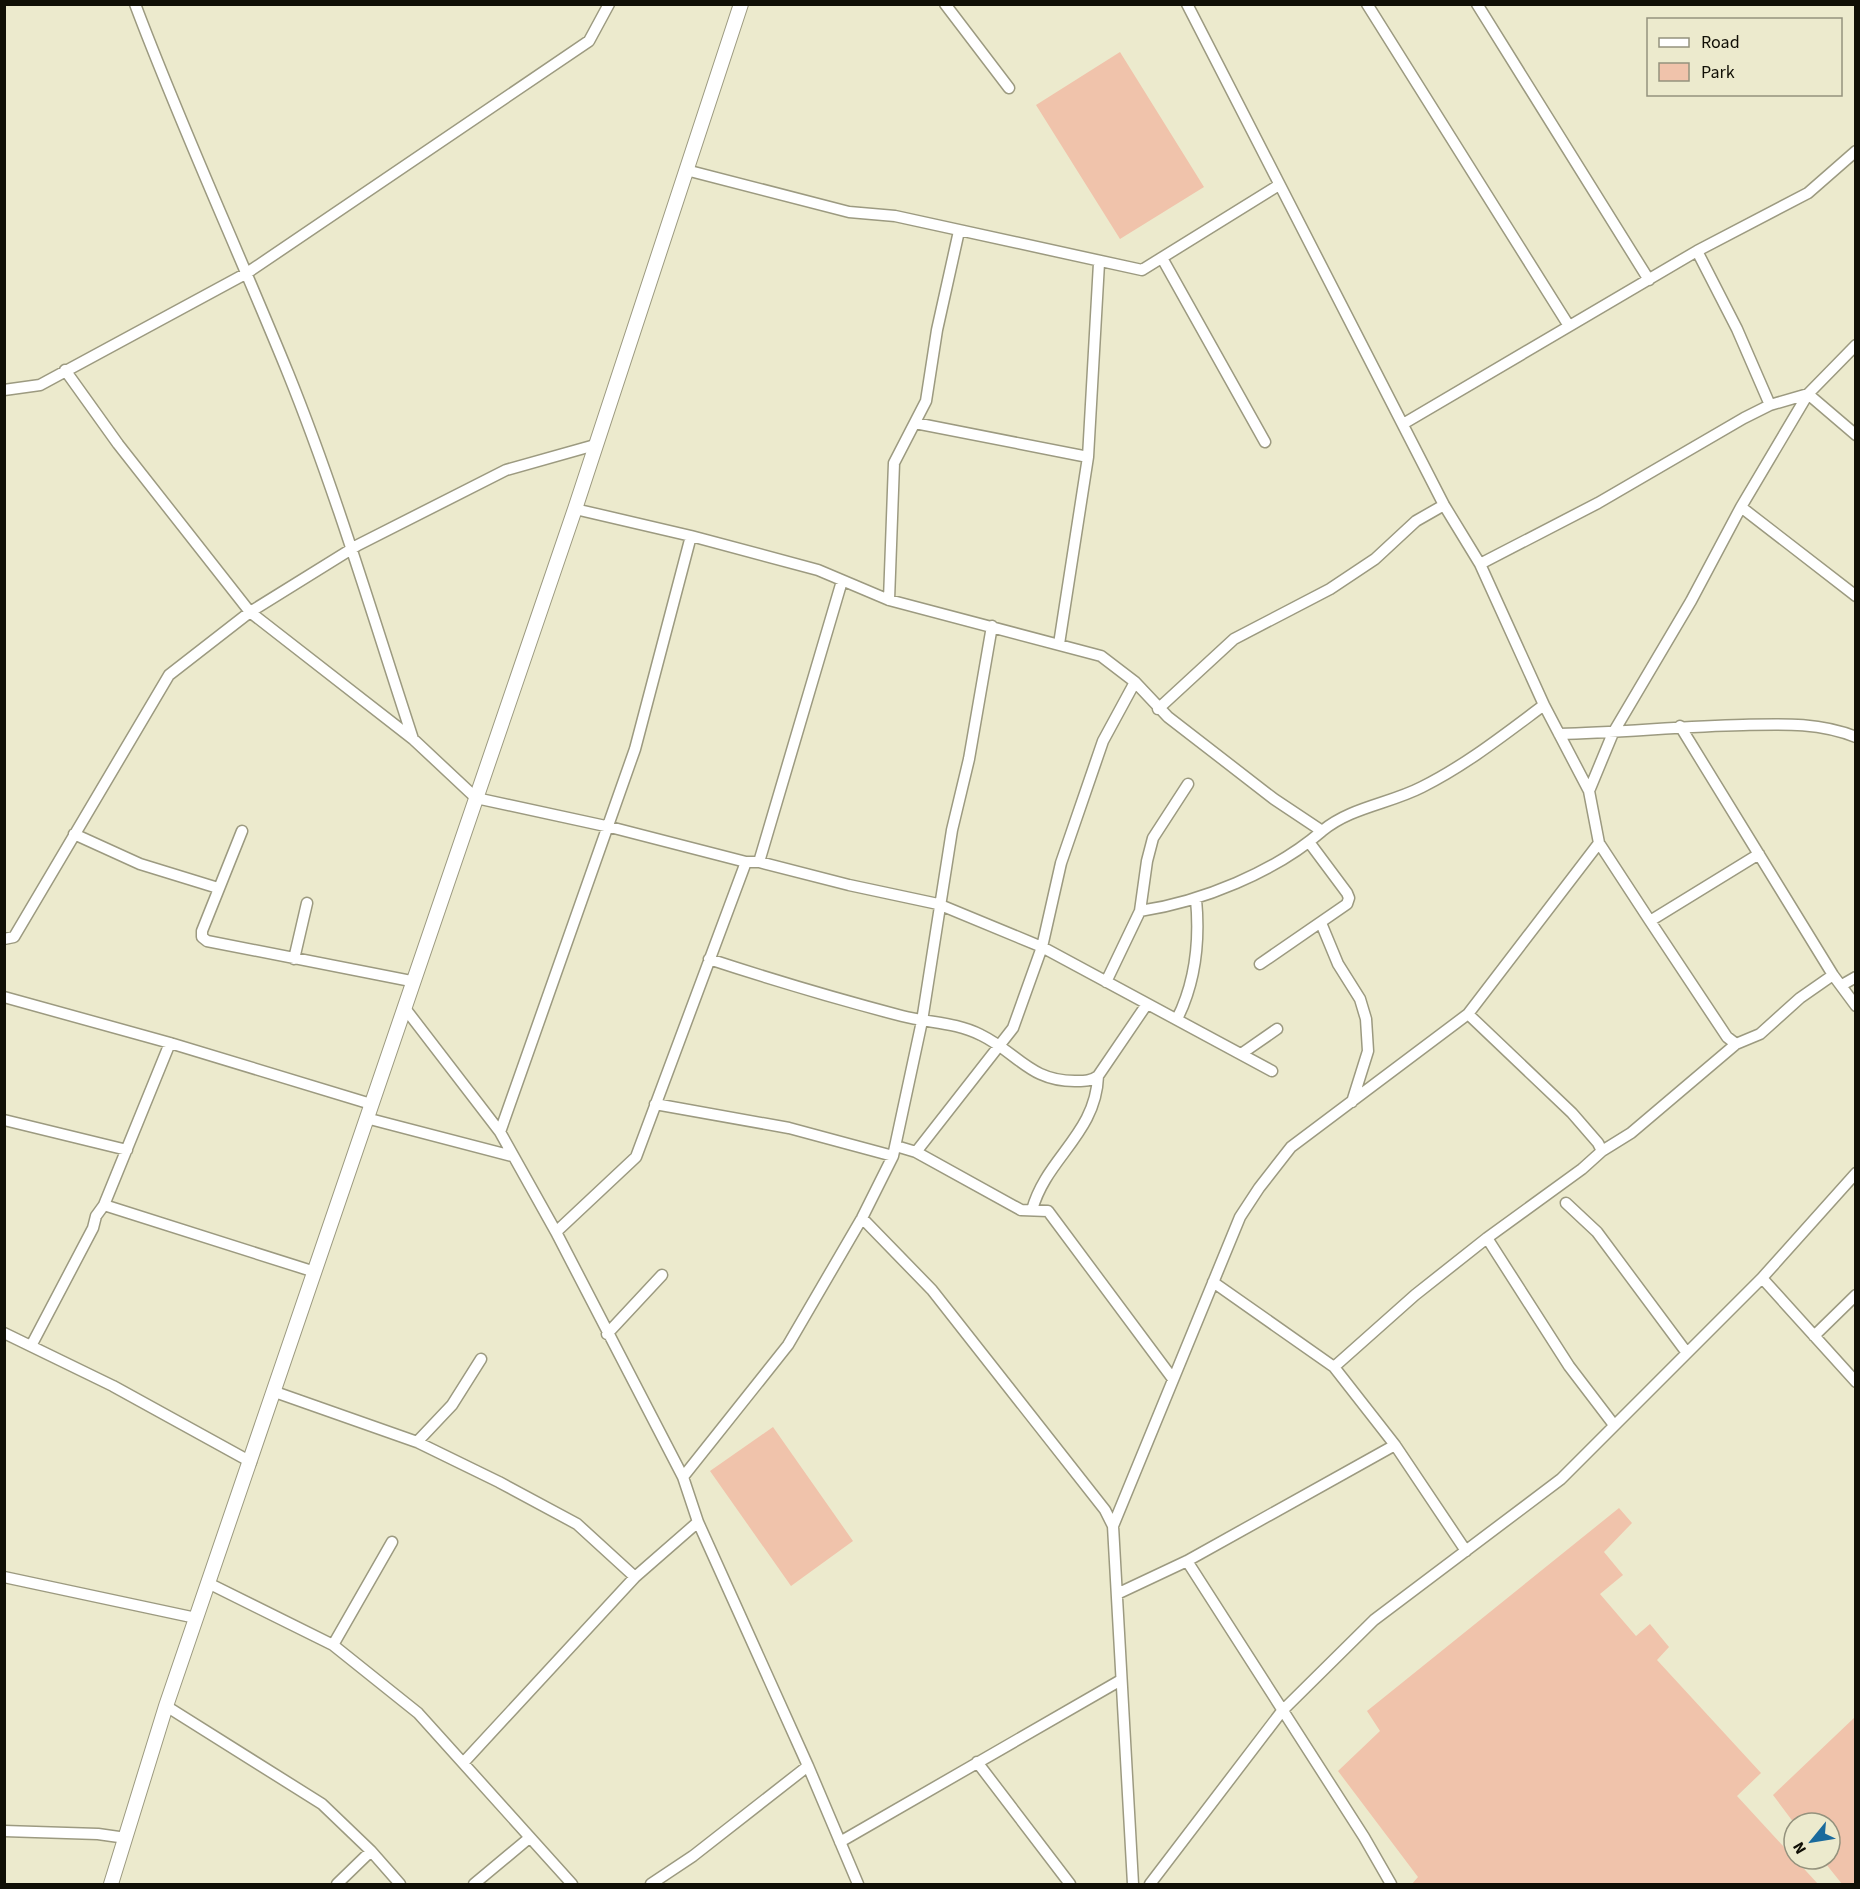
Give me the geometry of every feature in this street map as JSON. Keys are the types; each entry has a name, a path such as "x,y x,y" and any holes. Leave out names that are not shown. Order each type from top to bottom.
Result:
{"main road":[{"path":"115,1883 126,1838 166,1706 275,1392 411,981 575,509 741,4"}],"street":[{"path":"135,4 163,78 248,273 289,375 413,739"},
{"path":"4,390 40,385 248,273 589,41 609,4"},
{"path":"945,4 1009,88"},
{"path":"1187,4 1444,505 1480,564 1544,705 1589,790 1599,843 1727,1037 1736,1044"},
{"path":"1367,4 1569,326"},
{"path":"1477,4 1649,280"},
{"path":"1403,424 1697,252 1809,193 1856,151"},
{"path":"686,170 849,212 895,216 1099,263 1142,270 1279,185"},
{"path":"890,600 894,463 926,401 937,330 959,231"},
{"path":"1697,252 1737,329 1770,405"},
{"path":"1162,258 1265,442"},
{"path":"1059,644 1088,457 1099,263"},
{"path":"1589,790 1613,733 1808,394 1856,345"},
{"path":"65,370 118,444 250,612 413,739 476,798 610,827 746,862 759,862 849,885 938,904 1042,947 1272,1071"},
{"path":"1480,564 1598,503 1770,405 1808,394"},
{"path":"1808,394 1856,435"},
{"path":"915,423 1088,457"},
{"path":"4,939 14,937 169,675 250,612 350,550 506,470 596,445"},
{"path":"1158,708 1234,639 1330,589 1375,559 1416,521 1444,505"},
{"path":"1741,507 1856,596"},
{"path":"575,509 691,536 818,570 890,600 1101,656 1135,682 1158,708 1274,799 1322,831"},
{"path":"500,1132 560,958 610,827 635,749 691,536"},
{"path":"759,862 842,581"},
{"path":"683,1477 788,1345 862,1218 894,1151 922,1021 938,904 969,759 992,626"},
{"path":"916,1152 1013,1028 1042,947 1061,862 1103,741 1135,682"},
{"path":"1140,911 1174,906 1229,886 1309,842 1337,819 1420,788 1473,756 1544,705"},
{"path":"1559,734 1613,733 1680,726 1795,724 1835,728 1856,738"},
{"path":"1680,726 1833,975 1856,1006"},
{"path":"1106,982 1140,911 1147,861 1153,838 1188,784"},
{"path":"242,831 218,888 202,931 202,937 207,941 411,981"},
{"path":"74,834 140,864 218,888"},
{"path":"1260,964 1347,904 1349,898 1309,842"},
{"path":"1113,1526 1240,1217 1281,1159 1291,1147 1468,1014 1599,843"},
{"path":"1650,921 1759,854"},
{"path":"556,1232 636,1157 746,862"},
{"path":"1177,1019 1186,1001 1194,971 1199,927 1196,899"},
{"path":"294,959 307,903"},
{"path":"1321,923 1338,964 1359,999 1366,1019 1368,1051 1352,1102"},
{"path":"709,959 810,992 922,1021 956,1024 999,1046 1027,1068 1056,1081 1086,1081 1098,1076 1147,1004"},
{"path":"1334,1367 1415,1296 1487,1238 1582,1169 1602,1151 1631,1133 1736,1044 1760,1035 1800,998 1833,975"},
{"path":"1842,985 1856,977"},
{"path":"4,997 170,1043 371,1104"},
{"path":"404,1007 500,1132 556,1232 683,1477 698,1522 808,1766 858,1884"},
{"path":"1468,1014 1572,1113 1598,1143 1602,1151"},
{"path":"1241,1054 1256,1041 1277,1029"},
{"path":"31,1346 104,1205 170,1043"},
{"path":"1032,1210 1044,1178 1075,1142 1092,1112 1098,1095 1098,1076"},
{"path":"655,1104 789,1128 894,1151 916,1152 1021,1210 1048,1211 1056,1218 1173,1379"},
{"path":"366,1118 512,1156"},
{"path":"4,1120 127,1150"},
{"path":"1150,1884 1282,1711 1374,1620 1561,1479 1762,1278 1856,1173"},
{"path":"1566,1203 1583,1216 1597,1232 1687,1353"},
{"path":"104,1205 315,1272"},
{"path":"862,1218 932,1290 1105,1510 1113,1526 1119,1593 1121,1680 1133,1884"},
{"path":"1487,1238 1569,1366 1614,1425"},
{"path":"607,1334 662,1275"},
{"path":"1762,1278 1856,1382"},
{"path":"1213,1282 1334,1367 1395,1444 1466,1551"},
{"path":"1814,1336 1856,1296"},
{"path":"4,1333 113,1386 251,1462"},
{"path":"417,1442 452,1405 481,1359"},
{"path":"275,1392 417,1442 578,1524 635,1577"},
{"path":"1119,1593 1187,1561 1395,1444"},
{"path":"464,1762 635,1577 698,1522"},
{"path":"333,1645 392,1542"},
{"path":"1187,1561 1364,1837 1391,1884"},
{"path":"4,1577 196,1618"},
{"path":"208,1583 333,1645 418,1713 464,1762 528,1839 572,1884"},
{"path":"840,1842 1121,1680"},
{"path":"166,1706 322,1804 371,1851 400,1884"},
{"path":"977,1762 1070,1884"},
{"path":"651,1884 693,1856 808,1766"},
{"path":"4,1831 98,1833 126,1838"},
{"path":"474,1884 528,1839"},
{"path":"337,1884 371,1851"}],"green space":[{"path":"1120,52 1204,187 1120,239 1036,105"},
{"path":"773,1427 853,1541 791,1586 710,1471"},
{"path":"1619,1508 1632,1523 1604,1552 1623,1575 1600,1594 1636,1636 1650,1624 1669,1647 1657,1660 1761,1773 1737,1796 1782,1845 1782,1871 1806,1871 1818,1884 1412,1884 1418,1877 1338,1771 1380,1731 1367,1711"},
{"path":"1855,1717 1855,1884 1842,1884 1832,1871 1842,1871 1842,1811 1785,1811 1773,1795"}]}
